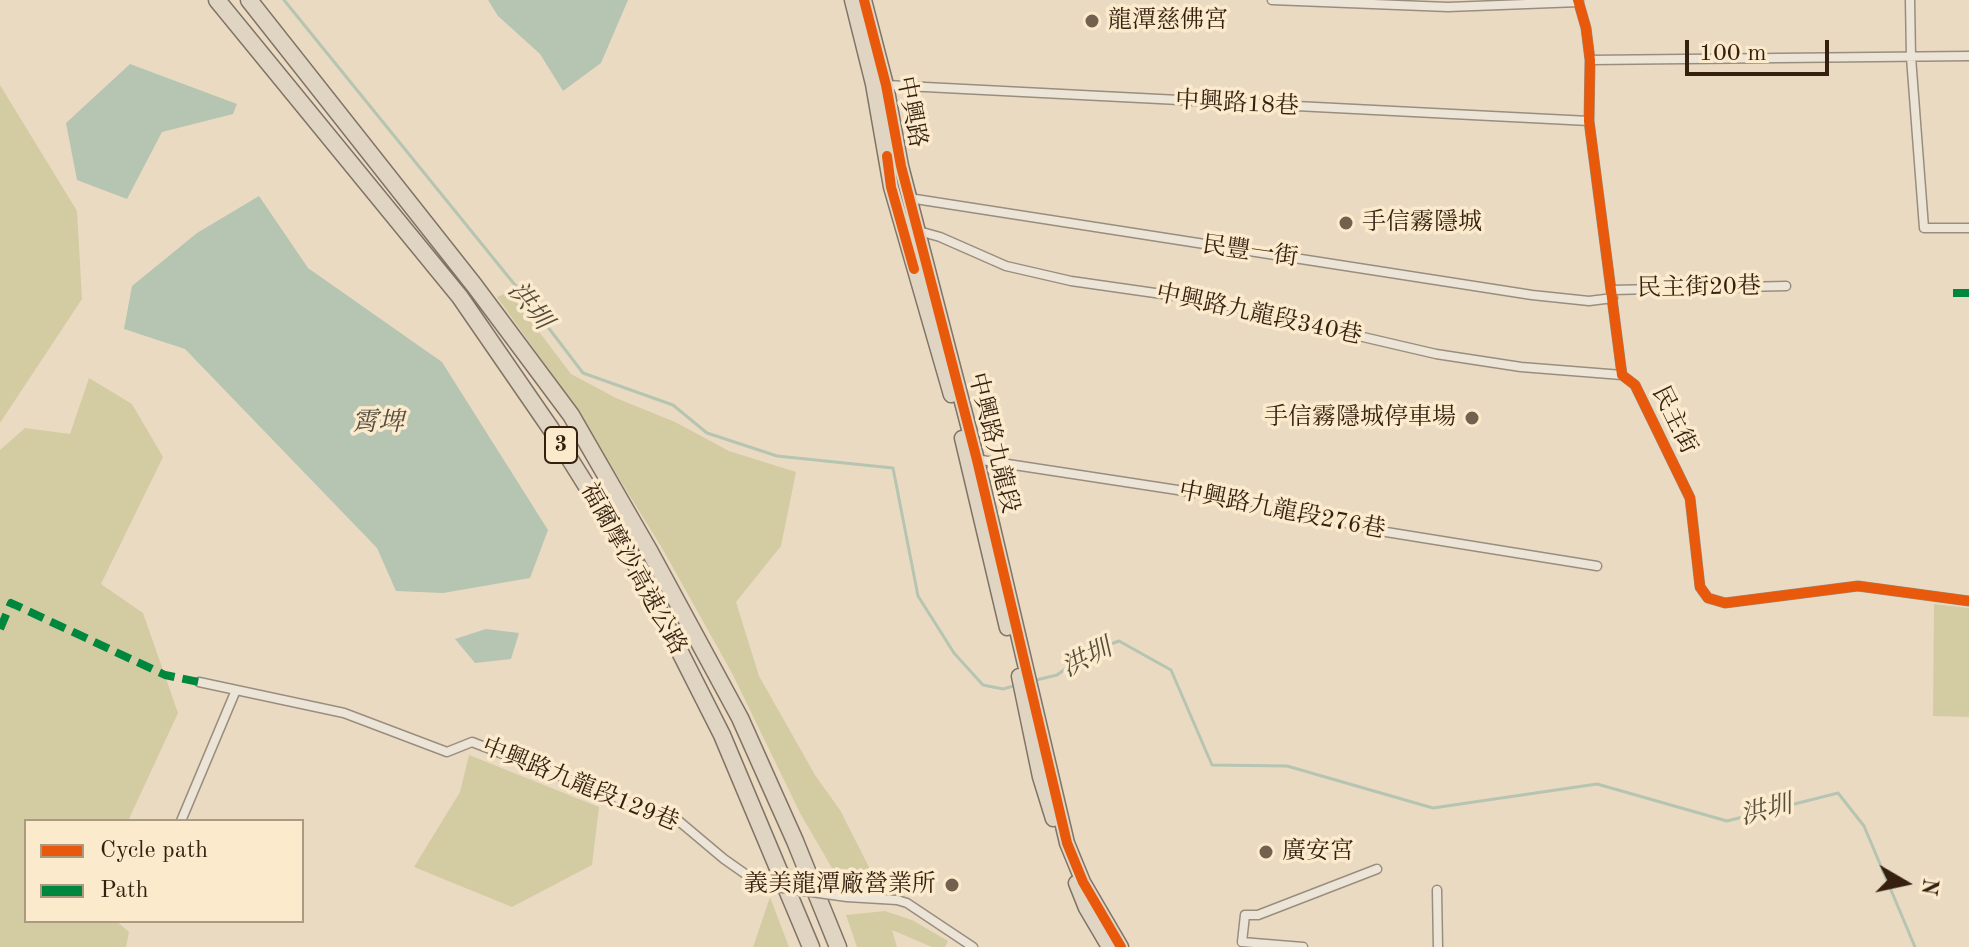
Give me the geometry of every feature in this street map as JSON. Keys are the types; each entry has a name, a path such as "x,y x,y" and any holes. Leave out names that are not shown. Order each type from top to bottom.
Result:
{"highway":[{"name":"福爾摩沙高速公路","path":"217,0 460,297 590,491 636,565 722,735 811,947"},
{"name":"福爾摩沙高速公路","path":"249,0 474,285 571,415 657,564 740,718 838,947"}],"main road":[{"name":"中興路","path":"852,0 902,228"},
{"name":"中興路","path":"864,0 919,231"},
{"name":"中興路九龍段","path":"902,228 972,459"},
{"name":"中興路九龍段","path":"919,231 1028,695"},
{"path":"1028,695 1040,777 1062,848 1086,908 1109,947"},
{"path":"1028,695 1067,843 1083,882 1121,947"}],"street":[{"path":"1272,0 1448,7 1579,1"},
{"path":"1910,0 1911,57 1924,228 1969,228"},
{"name":"民主街","path":"1579,1 1590,60 1589,121 1622,375 1635,385 1690,498 1700,587 1708,598 1725,603 1858,586 1969,601"},
{"path":"1590,60 1969,56"},
{"name":"中興路18巷","path":"886,85 1589,121"},
{"name":"民豐一街","path":"891,187 909,198 1532,295 1589,301 1612,294"},
{"name":"中興路九龍段340巷","path":"902,228 919,231 1006,266 1071,281 1204,300 1436,354 1521,367 1622,375"},
{"name":"民主街20巷","path":"1612,294 1786,286"},
{"name":"中興路九龍段276巷","path":"972,459 1256,502 1380,531 1597,566"},
{"name":"中興路九龍段129巷","path":"199,682 344,713 447,752 472,742 680,822 761,885 847,897 897,900 907,903 973,947"},
{"path":"182,819 236,690"},
{"path":"1303,947 1242,942 1245,915 1258,915 1377,869"},
{"path":"1437,890 1438,947"}],"shaded area":[{"path":"0,85 77,211 82,299 0,423"},
{"path":"509,292 571,374 616,398 675,422 729,451 796,472 781,546 736,602 759,676 815,775 840,810 871,871 832,868 800,813 733,675 662,548 573,404 497,297"},
{"path":"89,378 132,404 163,457 101,584 143,613 178,713 129,819 24,819 24,923 118,923 129,932 126,947 0,947 0,450 25,428 70,434"},
{"path":"1934,604 1969,608 1969,717 1933,716"},
{"path":"469,755 599,807 592,865 512,907 414,867 460,792"},
{"path":"770,897 789,947 753,947"},
{"path":"885,911 912,920 948,941 945,947 932,947 892,930 897,947 857,947 846,915"}],"water":[{"path":"488,0 628,0 601,63 563,91 540,54 498,16"},
{"path":"130,64 237,104 233,114 162,132 127,199 77,180 66,123"},
{"name":"霄埤","path":"259,196 308,268 442,362 548,530 530,578 443,593 396,591 377,548 185,349 124,329 132,286 197,233"},
{"path":"486,629 519,633 511,659 475,663 455,639"}],"waterway":[{"name":"洪圳","path":"284,0 583,373 673,405 707,433 777,456 893,468 918,596 954,653 983,685 1003,689 1017,685"},
{"name":"洪圳","path":"1032,681 1057,675 1087,653 1119,641 1171,670 1212,765 1287,766 1433,808 1597,784 1727,821 1838,793 1864,826 1915,947"}],"marked path":[{"path":"1953,293 1969,293"},
{"path":"0,629 11,603 165,675 199,682"}],"cycle path":[{"path":"864,0 886,85 901,166 977,460 1067,843 1083,882 1121,947"},
{"path":"1578,0 1590,60 1589,121 1622,375 1635,385 1690,498 1700,587 1708,598 1725,603 1858,586 1969,601"},
{"path":"887,156 891,187 914,269"}],"place":[{"name":"龍潭慈佛宮","path":"1092,21"},
{"name":"手信霧隱城","path":"1346,223"},
{"name":"手信霧隱城停車場","path":"1472,418"},
{"name":"廣安宮","path":"1266,852"},
{"name":"義美龍潭廠營業所","path":"952,885"}]}
